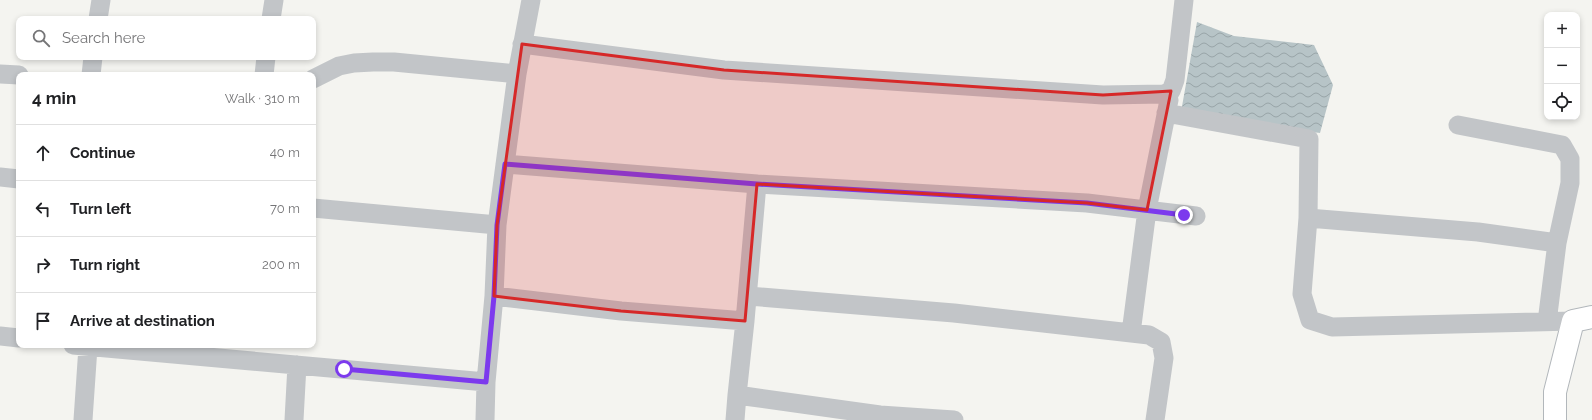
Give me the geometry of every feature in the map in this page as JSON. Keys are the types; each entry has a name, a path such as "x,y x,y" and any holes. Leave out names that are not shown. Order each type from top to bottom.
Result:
{"street":[{"path":"98,16 101,0"},
{"path":"271,16 274,0"},
{"path":"485,420 486,382 494,296 497,225 517,74 531,0"},
{"path":"1131,332 1147,210 1166,113 1175,80 1184,0"},
{"path":"522,44 731,70 1103,95 1164,94 1171,91"},
{"path":"91,72 93,60"},
{"path":"264,72 266,60"},
{"path":"316,78 339,66 354,62 394,62 517,74"},
{"path":"0,74 16,76"},
{"path":"1166,113 1309,139 1308,218 1302,294 1310,320 1332,327 1547,322 1582,319 1555,392 1555,420"},
{"path":"1458,125 1562,145 1570,159 1570,184 1557,243 1547,322"},
{"path":"505,164 757,184 1087,203 1196,216"},
{"path":"0,177 16,179"},
{"path":"735,420 748,296 757,184"},
{"path":"316,208 497,225"},
{"path":"1308,218 1478,232 1557,243"},
{"path":"494,296 620,311 745,321"},
{"path":"748,296 954,313 1149,334 1161,342 1164,358 1155,420"},
{"path":"0,336 16,338"},
{"path":"81,348 83,420"},
{"path":"104,348 486,382"},
{"path":"294,420 297,365"},
{"path":"737,395 880,418 954,420"}],"highlighted area":[{"path":"522,44 724,70 1103,95 1171,91 1147,210 1087,203 757,184 745,321 621,311 494,296 497,225"}],"water":[{"path":"1197,22 1234,36 1314,45 1333,85 1320,133 1181,112"}],"route":[{"path":"344,369 486,382 494,296 497,225 505,164 757,184 1087,203 1184,215"}]}
